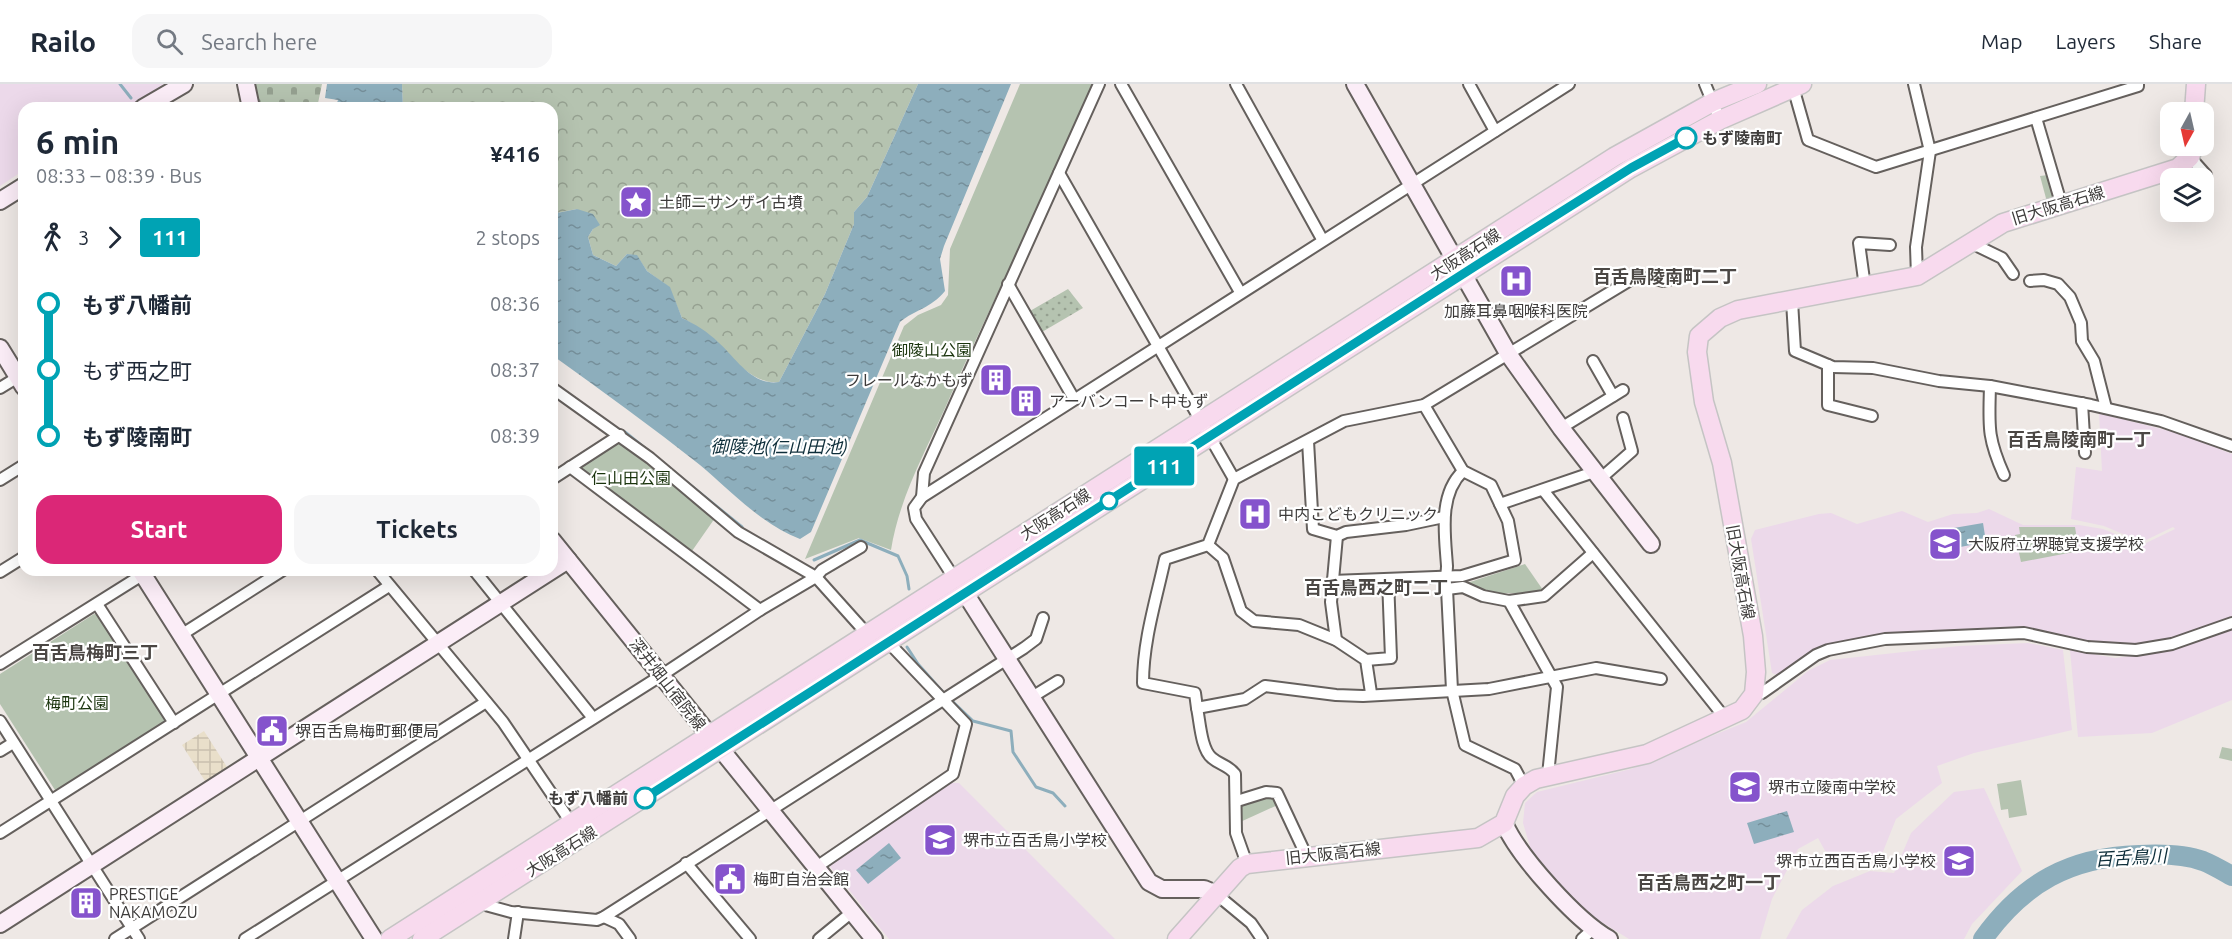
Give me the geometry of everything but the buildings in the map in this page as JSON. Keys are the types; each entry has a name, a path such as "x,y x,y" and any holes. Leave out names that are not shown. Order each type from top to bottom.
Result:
{"main road":[{"name":"大阪高石線","path":"1459,267 1614,157 1713,102 1757,84"},
{"path":"2195,102 2196,84"},
{"name":"大阪高石線","path":"422,939 889,643 1205,429 1459,267 1631,168 1720,120 1797,85"},
{"name":"旧大阪高石線","path":"1754,694 1756,672 1753,636 1722,463 1704,402 1698,352 1699,336 1720,318 1738,310 1917,276 2003,223 2061,203 2167,172 2178,168 2188,156"},
{"name":"大阪高石線","path":"390,939 954,578 1205,429"},
{"path":"1504,823 1515,796 1524,786 1548,775 1638,758 1742,710 1754,694"},
{"name":"旧大阪高石線","path":"1247,864 1306,855 1478,838 1504,823"},
{"path":"1177,939 1240,868 1247,864"}],"street":[{"path":"153,102 184,84"},
{"path":"246,84 250,102"},
{"path":"922,497 924,473 1099,84"},
{"path":"1121,84 1240,292"},
{"path":"1236,84 1322,239"},
{"path":"1355,84 1509,355 1561,428 1651,543"},
{"path":"1469,84 1495,131"},
{"path":"1262,939 1251,923 1216,894 1204,889 1162,889 1149,882 916,519 914,508 922,497 1322,239 1569,84"},
{"path":"1705,84 1720,120"},
{"path":"1914,84 1930,151 1916,247 1917,276"},
{"path":"1797,85 1808,140 1876,167 2138,86 2138,84"},
{"path":"2036,118 2061,203"},
{"path":"1059,172 1234,479"},
{"path":"0,201 18,190"},
{"path":"1969,242 2002,258 2013,274"},
{"path":"1865,287 1859,243 1890,245"},
{"path":"1208,545 1234,479 1344,420 1424,405 1632,279 1651,278 1663,281 1692,276"},
{"path":"2030,281 2044,280 2058,284 2070,297 2080,323 2082,341 2094,361 2106,408"},
{"path":"1008,284 1074,399"},
{"path":"1792,301 1796,351 1828,365 1873,368 1939,381 1990,386 2082,403 2161,422 2232,446"},
{"path":"0,348 18,377"},
{"path":"1561,428 1618,393 1593,361"},
{"path":"1828,365 1828,405 1872,416"},
{"path":"0,387 18,383"},
{"path":"1990,386 1991,445 2004,475"},
{"path":"558,392 620,435 738,532 816,577 868,635"},
{"path":"2082,403 2085,453"},
{"path":"1424,405 1463,471 1491,485 1508,521 1515,560 1447,589"},
{"path":"1500,504 1597,475 1632,451 1623,418"},
{"path":"558,475 620,435"},
{"path":"1308,441 1313,529 1337,536 1346,532 1406,525 1444,517"},
{"path":"570,467 760,610"},
{"path":"0,480 18,469"},
{"path":"1463,471 1449,493 1444,517 1452,690 1465,745 1515,769 1524,786"},
{"path":"1543,490 1725,718"},
{"path":"1336,640 1331,602 1337,536"},
{"path":"1208,545 1223,558 1241,611 1254,621 1299,625 1336,640 1366,660 1391,658 1388,579"},
{"path":"1208,545 1165,559 1149,628 1143,683 1195,693 1207,753 1212,759 1229,767 1235,774 1236,832 1247,864"},
{"path":"245,939 861,547"},
{"name":"深井畑山宿院線","path":"558,548 874,939"},
{"path":"1332,581 1446,577 1462,581 1483,596 1509,601 1544,596 1593,553"},
{"path":"558,567 568,560"},
{"path":"0,572 18,561"},
{"path":"0,664 138,576"},
{"path":"146,576 181,635 374,939"},
{"path":"181,635 274,576"},
{"path":"381,576 530,758 572,824"},
{"path":"479,576 593,718"},
{"path":"0,924 543,576"},
{"path":"0,833 389,586"},
{"path":"1509,601 1557,687 1548,775"},
{"path":"97,604 174,723"},
{"path":"478,903 518,912 597,920 604,917 1036,639 1043,618"},
{"path":"1754,694 1762,693 1816,655 1828,650 1885,639 2024,633 2104,650 2136,650 2172,644 2232,623"},
{"path":"815,868 953,774 966,724 889,643"},
{"path":"1366,660 1371,693"},
{"path":"1197,708 1245,699 1265,686 1336,695 1489,689 1596,668 1661,679"},
{"path":"1032,698 1058,681"},
{"path":"115,939 486,702"},
{"path":"0,722 139,939"},
{"path":"0,751 13,743"},
{"path":"1237,801 1266,792 1277,793 1306,855"},
{"path":"1504,823 1510,835 1587,934 1609,939"},
{"path":"686,863 750,939"},
{"path":"514,939 518,912"},
{"path":"819,939 852,912"},
{"path":"604,917 619,924 630,939"}],"shaded area":[{"path":"0,84 164,84 136,102 18,102 18,174 0,186"},
{"name":"大阪府立堺聴覚支援学校","path":"2099,413 2185,435 2232,454 2232,618 2214,626 2163,640 2119,645 2100,645 2020,628 1890,635 1819,647 1777,675 1772,673 1751,539 1755,530 1819,514 1831,513 1857,524 1902,511 1928,522 1953,514 1977,513 1989,509 2023,525 2079,525 2103,529 2142,545 2175,529 2173,527 2142,542 2104,526 2071,519 2076,467 2102,471"},
{"path":"2232,627 2232,700 2152,733 2078,737 2070,650 2115,658 2165,652 2217,635"},
{"name":"堺市立陵南中学校","path":"2028,643 2063,650 2072,730 1974,753 1937,766 1942,783 1896,819 1882,854 1834,867 1818,838 1798,849 1772,899 1760,939 1629,939 1580,909 1531,850 1523,823 1525,803 1537,792 1631,769 1746,722 1808,671 1830,660 1959,646"},
{"path":"204,731 227,767 205,781 182,745"},
{"name":"堺市立百舌鳥小学校","path":"951,783 959,783 1115,939 889,939 827,863"},
{"name":"堺市立西百舌鳥小学校","path":"1984,788 2022,871 1972,924 1964,939 1786,939 1802,910 1833,886 1870,871 1894,873 1911,833 1954,792"}],"green space":[{"path":"255,84 322,84 318,102 258,102"},
{"path":"402,84 918,84 867,197 854,212 854,224 825,294 779,382 767,381 754,376 694,325 682,318 669,287 647,271 637,256 627,254 616,266 593,255 588,237 593,229 577,209 558,213 558,102 403,102"},
{"name":"御陵山公園","path":"1020,84 1094,84 906,494 891,550 859,538 805,559 904,326 918,315 941,305 948,295 950,249"},
{"path":"2048,175 2054,197 2047,202 2040,176"},
{"path":"1068,289 1083,308 1042,332 1030,311"},
{"name":"仁山田公園","path":"617,444 638,453 652,463 715,518 692,551 582,470 582,465"},
{"path":"2019,527 2075,527 2079,551 2021,562 2015,535 2020,534"},
{"path":"1525,564 1543,590 1495,592 1486,591 1467,583"},
{"name":"梅町公園","path":"94,614 99,615 165,719 164,724 60,791 55,790 0,704 0,674"},
{"path":"2222,747 2232,749 2232,761 2219,758"},
{"path":"2021,780 2027,815 2009,818 2008,809 2001,810 1997,784"},
{"path":"1269,797 1277,799 1280,804 1238,823 1242,805"}],"water":[{"path":"327,84 402,84 403,102 337,102 338,100 325,98"},
{"name":"御陵池(仁山田池)","path":"918,84 1011,84 944,246 940,259 945,291 934,302 900,322 811,532 800,539 760,516 682,451 558,359 558,213 577,209 593,214 600,225 593,229 588,237 593,255 616,266 627,254 637,255 647,271 670,287 682,318 710,335 745,370 761,380 779,382 825,294 854,224 854,212 867,197"},
{"path":"1983,523 1986,542 1945,550 1942,530"},
{"path":"1787,811 1794,832 1754,844 1747,823"},
{"path":"889,843 901,858 868,884 856,870"}],"waterway":[{"path":"120,84 131,98"},
{"path":"625,432 742,527"},
{"path":"814,560 860,540 898,556 907,576 909,589"},
{"path":"907,647 918,664 942,691"},
{"path":"951,700 973,721 1011,731 1013,752 1036,787 1053,793 1065,806"},
{"name":"百舌鳥川","path":"1983,939 1998,919 2032,888 2050,877 2091,861 2139,855 2180,856 2203,861 2232,876"}],"bus line":[{"name":"111","path":"645,798 1477,265 1631,168 1686,138"}],"place":[{"name":"もず陵南町","path":"1686,138"},
{"name":"土師ニサンザイ古墳","path":"636,202"},
{"name":"加藤耳鼻咽喉科医院","path":"1516,281"},
{"name":"フレールなかもず","path":"996,380"},
{"name":"アーバンコート中もず","path":"1026,401"},
{"name":"中内こどもクリニック","path":"1255,514"},
{"name":"大阪府立堺聴覚支援学校","path":"1945,544"},
{"name":"堺百舌鳥梅町郵便局","path":"272,731"},
{"name":"堺市立陵南中学校","path":"1745,787"},
{"name":"もず八幡前","path":"645,798"},
{"name":"堺市立百舌鳥小学校","path":"940,840"},
{"name":"堺市立西百舌鳥小学校","path":"1959,861"},
{"name":"梅町自治会館","path":"730,879"},
{"name":"PRESTIGE NAKAMOZU","path":"86,903"}],"district":[{"name":"百舌鳥陵南町二丁","path":"1665,277"},
{"name":"百舌鳥陵南町一丁","path":"2079,440"},
{"name":"百舌鳥西之町二丁","path":"1376,588"},
{"name":"百舌鳥梅町三丁","path":"95,653"},
{"name":"百舌鳥西之町一丁","path":"1709,883"}]}
